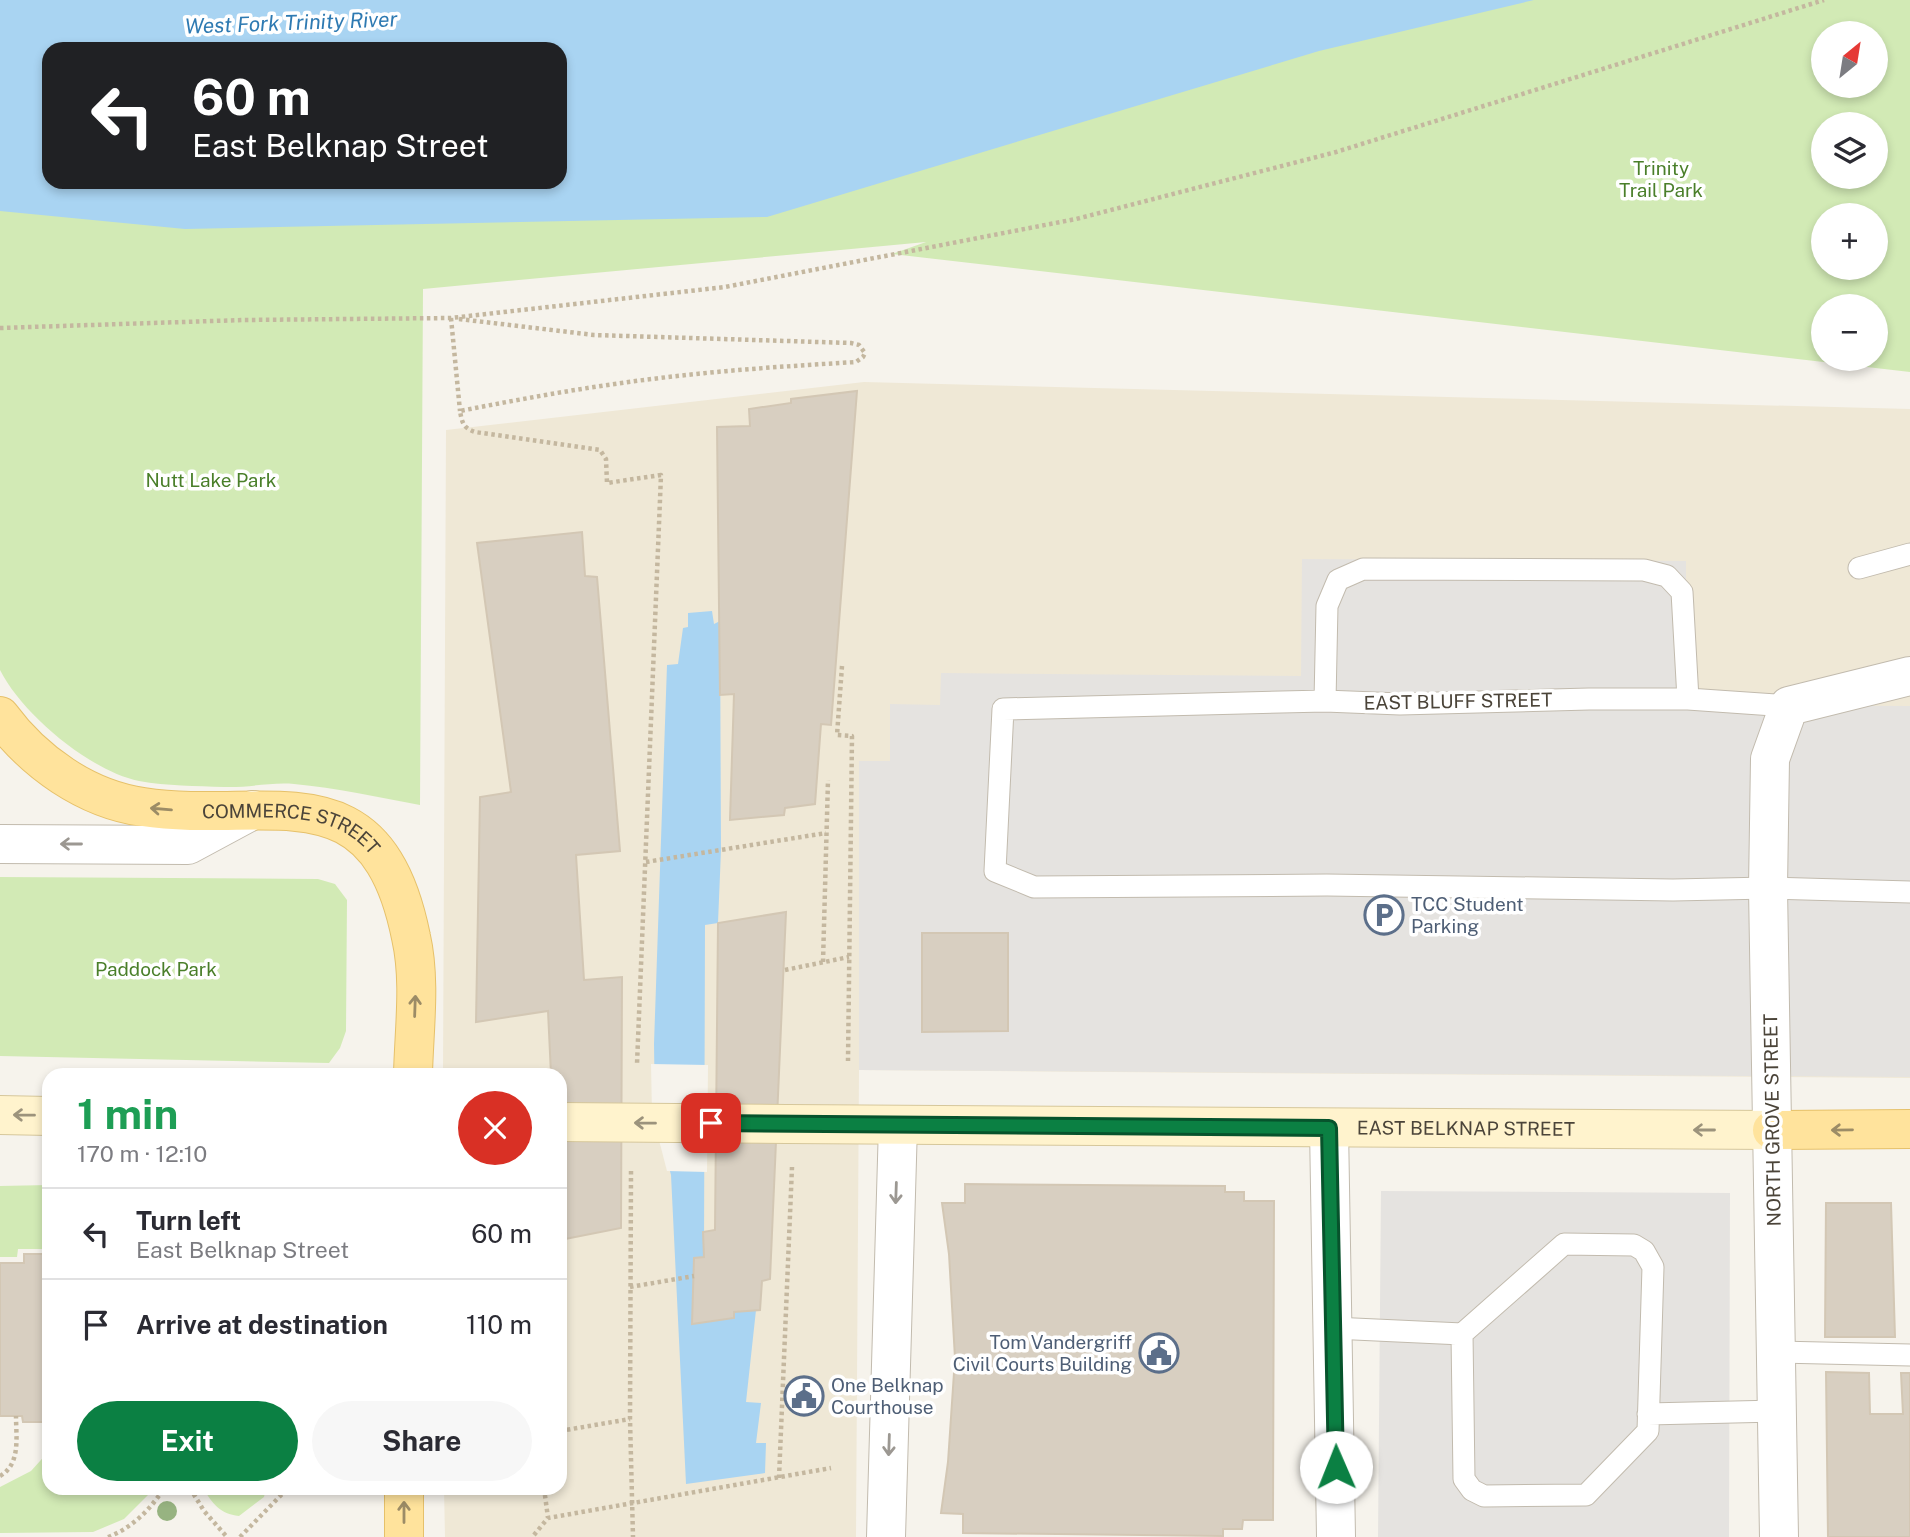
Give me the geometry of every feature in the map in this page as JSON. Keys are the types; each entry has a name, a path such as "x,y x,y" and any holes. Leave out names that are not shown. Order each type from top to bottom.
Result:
{"main road":[{"name":"COMMERCE STREET","path":"0,716 36,754 69,780 101,797 154,808 296,811 323,816 350,827 369,843 384,864 402,899 412,940 416,986 413,1068"},
{"path":"0,1115 42,1116"},
{"name":"EAST BELKNAP STREET","path":"567,1122 1910,1129"},
{"path":"404,1495 404,1537"}],"street":[{"name":"EAST BLUFF STREET","path":"1789,706 1910,676"},
{"name":"NORTH GROVE STREET","path":"1779,1537 1768,888 1770,760 1789,706"},
{"path":"0,844 188,845 253,810"},
{"path":"886,1537 898,1125"},
{"path":"1329,1128 1336,1537"}],"lane":[{"path":"1859,569 1910,554"},
{"path":"1325,701 1327,606 1338,580 1363,569 1644,570 1667,576 1682,592 1688,699"},
{"name":"EAST BLUFF STREET","path":"1768,888 1672,890 1327,885 1034,887 995,871 1003,709 1325,701 1401,704 1589,699 1688,699 1789,706"},
{"path":"1768,888 1910,892"},
{"path":"1333,1328 1462,1334 1564,1244 1634,1245 1644,1251 1653,1267 1648,1431 1586,1495 1484,1496 1472,1490 1464,1479 1462,1334"},
{"path":"1776,1352 1910,1355"},
{"path":"1648,1414 1777,1411"}],"path":[{"path":"0,328 243,320 452,318 725,287 1076,219 1336,152 1824,0"},
{"path":"452,318 594,335 851,343 859,345 865,353 856,362 668,377 557,393 460,411"},
{"path":"452,318 460,411 466,429 600,450 606,459 607,483 661,475 637,1064"},
{"path":"842,666 837,735 852,736 848,1062"},
{"path":"823,962 828,780"},
{"path":"646,862 826,833"},
{"path":"785,970 849,957"},
{"path":"779,1478 792,1167"},
{"path":"631,1171 630,1419 634,1537"},
{"path":"630,1287 694,1276"},
{"path":"0,1476 8,1471 14,1462 16,1416"},
{"path":"567,1430 630,1419"},
{"path":"534,1535 548,1518 831,1468"},
{"path":"108,1537 120,1533 139,1519 158,1495"},
{"path":"194,1495 204,1511 227,1537"},
{"path":"240,1537 281,1495"},
{"path":"545,1495 548,1518"}],"shaded area":[{"path":"864,382 1910,409 1910,1078 859,1070 856,1537 445,1537 444,1495 567,1495 567,1068 443,1068 446,430"},
{"name":"TCC Student Parking","path":"1302,559 1686,561 1686,705 1910,706 1910,1077 859,1070 859,761 890,761 890,704 940,705 941,673 1301,676"},
{"path":"1381,1191 1730,1193 1729,1537 1378,1537"}],"green space":[{"name":"Nutt Lake Park","path":"0,0 1910,0 1910,372 1888,369 1888,294 1811,294 1811,361 892,254 926,242 423,289 420,805 294,784 233,787 182,786 139,781 100,766 79,753 41,722 24,704 0,670"},
{"name":"Paddock Park","path":"0,877 318,879 335,884 347,900 346,1031 340,1048 329,1063 0,1056"},
{"path":"42,1185 42,1249 18,1249 17,1257 0,1257 0,1186"},
{"path":"42,1459 42,1495 148,1495 124,1519 93,1532 0,1533 0,1487 31,1471"},
{"path":"208,1495 264,1495 239,1516 217,1507"}],"water":[{"name":"West Fork Trinity River","path":"0,0 1534,0 1319,51 767,217 185,229 0,211"},
{"path":"712,611 714,624 720,621 721,850 718,923 705,925 704,1257 694,1259 692,1323 734,1318 734,1312 756,1310 746,1402 761,1403 756,1443 766,1443 765,1473 686,1484 671,1175 655,1113 654,1044 667,665 678,664 683,628 688,627 688,613"}],"pier":[{"path":"651,1064 708,1065 707,1172 667,1171 652,1113"}],"building":[{"path":"857,391 831,725 821,724 815,804 785,808 784,815 730,820 734,694 720,695 717,427 750,426 749,409 791,403 791,399"},
{"path":"582,532 585,576 597,577 620,851 576,855 584,980 622,977 621,1228 567,1239 567,1068 551,1068 548,1011 476,1022 480,797 511,792 477,543"},
{"path":"786,912 770,1279 762,1281 760,1310 734,1312 734,1318 692,1324 694,1258 704,1257 703,1232 715,1230 718,923"},
{"path":"922,933 1008,933 1008,1031 922,1032"},
{"path":"965,1184 1225,1186 1225,1192 1244,1192 1244,1201 1274,1201 1273,1520 1243,1520 1242,1529 1223,1529 1223,1536 963,1533 963,1514 941,1513 948,1462 955,1358 949,1254 942,1203 965,1203"},
{"path":"1826,1203 1891,1203 1895,1337 1825,1337"},
{"path":"24,1254 42,1254 42,1422 23,1422 22,1416 0,1416 0,1263 24,1263"},
{"path":"1826,1372 1869,1373 1870,1414 1903,1414 1901,1373 1910,1373 1910,1537 1828,1537"}],"place":[{"name":"TCC Student Parking","path":"1384,915"},
{"name":"Tom Vandergriff Civil Courts Building","path":"1159,1353"},
{"name":"One Belknap Courthouse","path":"804,1396"}],"route":[{"path":"711,1123 1329,1128 1336,1467"}],"park label":[{"name":"Trinity Trail Park","path":"1661,179"}]}
